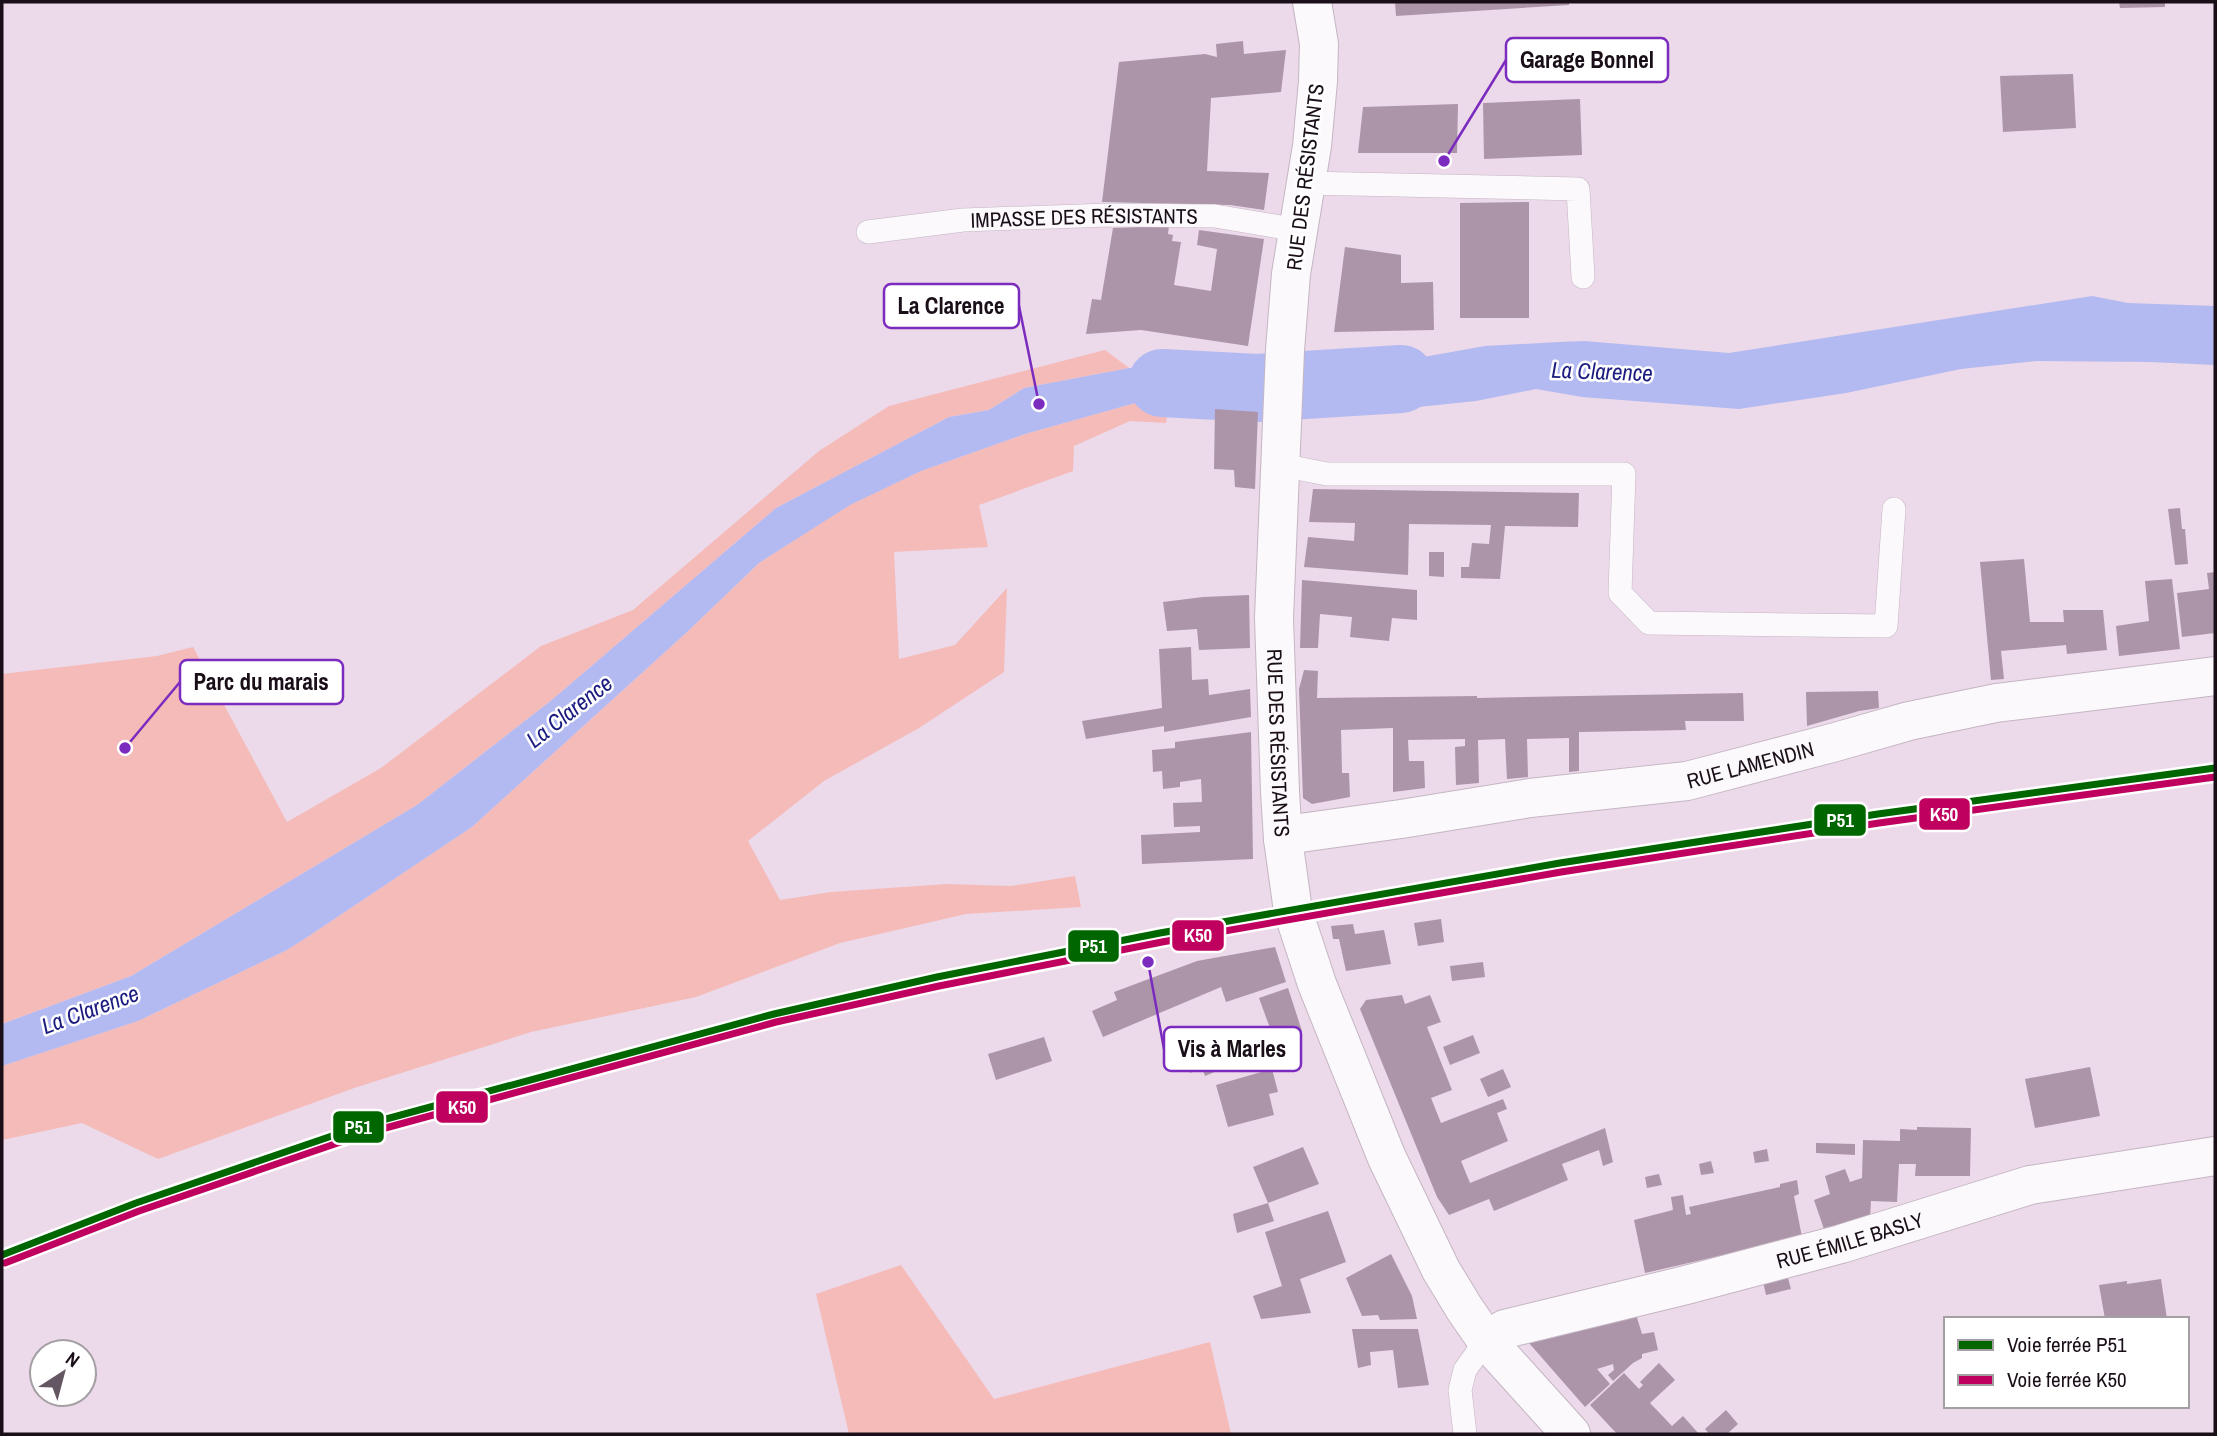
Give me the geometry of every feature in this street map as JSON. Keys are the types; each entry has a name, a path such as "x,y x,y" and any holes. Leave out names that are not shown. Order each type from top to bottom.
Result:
{"street":[{"name":"RUE DES RÉSISTANTS","path":"1312,2 1319,44 1318,81 1312,146 1292,274 1285,350 1274,618 1283,839 1293,911 1301,938 1387,1158 1441,1270 1486,1340 1571,1434"},
{"name":"RUE LAMENDIN","path":"1283,839 1300,833 1401,820 1530,798 1687,781 1909,721 1996,703 2215,677"},
{"name":"RUE ÉMILE BASLY","path":"1486,1340 1506,1329 1841,1244 2030,1185 2215,1156"}],"lane":[{"path":"1305,183 1578,189 1583,277"},
{"name":"IMPASSE DES RÉSISTANTS","path":"868,232 963,220 1109,215 1215,216 1298,230"},
{"path":"1280,465 1327,474 1624,474 1620,593 1649,623 1886,626 1894,509"},
{"path":"1465,1434 1460,1390 1465,1370 1486,1340"}],"shaded area":[{"path":"1105,350 1129,368 1024,388 989,410 949,417 776,508 553,699 417,805 131,976 2,1024 2,674 157,656 193,647 287,822 381,768 541,646 633,610 819,451 889,406"},
{"path":"1169,400 1166,423 1130,421 1074,446 1073,471 979,505 988,547 894,552 899,659 955,645 1007,588 1004,672 919,728 824,781 748,841 780,900 831,892 947,884 1011,886 1075,876 1081,907 966,914 840,943 696,997 531,1032 357,1087 158,1159 82,1123 2,1140 2,1066 138,1021 287,950 309,936 472,827 759,563 849,505 921,471 1025,434 1139,402"},
{"path":"901,1265 994,1399 1210,1342 1231,1434 849,1434 816,1294"}],"water":[{"path":"2092,296 2128,303 2215,306 2215,365 2037,361 1961,369 1846,393 1739,409 1582,397 1536,389 1476,401 1399,409 1308,412 1310,370 1334,373 1485,346 1559,342 1584,341 1729,353"},
{"path":"1129,368 1168,368 1258,377 1258,412 1215,409 1169,400 1139,402 1025,434 921,471 850,505 759,563 472,827 309,936 287,950 138,1021 2,1066 2,1024 131,976 417,805 553,699 776,508 949,417 989,410 1024,388"}],"building":[{"path":"1395,2 1569,2 1569,5 1396,16"},
{"path":"2119,2 2165,2 2165,7 2120,8"},
{"path":"1243,41 1244,54 1286,50 1281,92 1211,98 1207,171 1269,173 1264,210 1230,205 1102,202 1119,62 1205,54 1217,57 1216,44"},
{"path":"2073,74 2076,128 2003,132 2000,76"},
{"path":"1580,99 1582,155 1484,159 1483,103"},
{"path":"1458,104 1457,153 1358,153 1363,107"},
{"path":"1529,202 1529,318 1460,318 1460,203"},
{"path":"1169,226 1168,234 1173,235 1172,241 1181,242 1174,285 1211,291 1217,249 1197,245 1199,230 1264,239 1248,346 1141,330 1086,334 1092,299 1101,300 1113,228"},
{"path":"1345,247 1401,255 1401,283 1433,282 1434,330 1334,332"},
{"path":"1215,409 1258,412 1255,489 1235,487 1234,470 1214,469"},
{"path":"1313,489 1579,493 1578,527 1505,526 1500,579 1461,578 1461,567 1469,567 1472,543 1489,544 1491,525 1409,524 1408,575 1304,567 1308,537 1354,541 1355,523 1309,522"},
{"path":"2180,508 2188,564 2175,565 2168,509"},
{"path":"1429,552 1444,552 1444,577 1429,576"},
{"path":"2024,559 2030,622 2064,622 2063,610 2103,610 2107,650 2067,654 2066,645 2001,651 2004,679 1991,680 1980,562"},
{"path":"2215,572 2215,633 2182,637 2177,593 2209,589 2207,573"},
{"path":"2172,579 2180,649 2119,656 2116,626 2149,621 2145,581"},
{"path":"1302,580 1417,590 1417,620 1392,618 1389,641 1350,637 1352,617 1320,614 1318,648 1300,648"},
{"path":"1249,595 1250,648 1199,650 1197,629 1167,631 1163,602"},
{"path":"1191,647 1192,680 1208,679 1209,695 1250,689 1251,717 1164,732 1164,726 1086,739 1082,721 1162,708 1159,649"},
{"path":"1304,670 1318,671 1317,698 1743,693 1744,721 1685,721 1686,730 1579,732 1579,771 1569,772 1569,738 1527,739 1528,777 1507,779 1505,739 1478,740 1479,783 1456,785 1455,747 1465,746 1465,739 1408,740 1409,761 1424,761 1425,788 1393,792 1393,728 1341,730 1342,773 1349,773 1350,797 1312,804 1303,798 1299,689"},
{"path":"1878,691 1879,708 1807,726 1806,692"},
{"path":"1251,732 1253,859 1142,864 1141,835 1200,832 1200,826 1174,827 1173,803 1202,802 1201,779 1180,782 1180,787 1163,789 1162,771 1153,772 1152,750 1175,748 1175,742"},
{"path":"1441,919 1444,942 1418,946 1414,923"},
{"path":"1353,924 1355,934 1384,930 1391,964 1346,971 1339,939 1333,939 1331,926"},
{"path":"1275,947 1286,982 1226,1002 1221,987 1103,1037 1092,1011 1117,1000 1114,992 1197,961"},
{"path":"1483,962 1485,977 1452,981 1450,966"},
{"path":"1288,988 1302,1031 1274,1039 1259,998"},
{"path":"1402,995 1405,1004 1430,995 1441,1022 1427,1027 1452,1090 1431,1098 1441,1123 1503,1099 1507,1109 1497,1113 1508,1141 1461,1161 1470,1183 1605,1128 1613,1162 1603,1166 1599,1150 1562,1164 1568,1180 1494,1211 1489,1199 1449,1215 1437,1197 1360,1009 1366,1000"},
{"path":"1187,1030 1201,1063 1232,1051 1236,1063 1205,1076 1202,1068 1190,1073 1174,1034"},
{"path":"1473,1035 1480,1053 1450,1065 1443,1047"},
{"path":"1044,1037 1052,1061 996,1080 988,1054"},
{"path":"2090,1067 2100,1116 2035,1128 2025,1079"},
{"path":"1272,1069 1278,1092 1269,1094 1274,1115 1228,1127 1216,1085"},
{"path":"1503,1069 1511,1087 1488,1097 1480,1079"},
{"path":"1917,1127 1971,1128 1970,1176 1915,1176 1916,1164 1899,1164 1897,1202 1871,1201 1870,1218 1825,1232 1814,1200 1830,1194 1825,1176 1845,1169 1850,1182 1862,1178 1863,1140 1900,1141 1900,1129 1917,1130"},
{"path":"1816,1143 1855,1144 1855,1155 1816,1153"},
{"path":"1303,1147 1319,1184 1268,1203 1253,1167"},
{"path":"1767,1149 1769,1161 1755,1163 1753,1152"},
{"path":"1711,1161 1714,1173 1701,1175 1699,1164"},
{"path":"1659,1174 1662,1185 1647,1188 1645,1177"},
{"path":"1797,1180 1799,1194 1794,1196 1802,1237 1645,1273 1634,1220 1673,1210 1671,1197 1683,1195 1686,1215 1691,1214 1689,1207 1780,1187 1780,1184"},
{"path":"1268,1203 1274,1221 1237,1233 1233,1214"},
{"path":"1328,1211 1346,1262 1300,1279 1311,1313 1261,1319 1253,1296 1282,1286 1265,1232"},
{"path":"1391,1254 1412,1296 1417,1319 1380,1320 1378,1315 1362,1316 1346,1278"},
{"path":"1786,1271 1791,1289 1766,1295 1762,1277"},
{"path":"2161,1279 2167,1317 2105,1317 2099,1285 2127,1281 2127,1284"},
{"path":"1634,1308 1642,1334 1654,1332 1658,1350 1642,1354 1642,1358 1613,1381 1608,1375 1614,1370 1613,1364 1597,1369 1610,1384 1585,1407 1529,1343"},
{"path":"1352,1329 1418,1329 1429,1385 1398,1388 1393,1350 1370,1352 1371,1365 1358,1368"},
{"path":"1659,1363 1675,1380 1650,1403 1672,1426 1683,1416 1699,1434 1617,1434 1590,1405 1624,1373 1639,1389 1643,1385 1640,1382"},
{"path":"1726,1410 1738,1424 1727,1434 1709,1434 1705,1429"}],"waterway":[{"name":"La Clarence","path":"1162,383 1257,388 1401,379"}],"rail line":[{"name":"P51","path":"2,1255 136,1203 364,1125 774,1014 937,977 1160,933 1560,863 1878,814 2215,768"},
{"name":"K50","path":"5,1263 139,1211 367,1133 776,1022 939,986 1162,942 1561,872 1879,823 2215,777"}],"place":[{"name":"Garage Bonnel","path":"1444,161"},
{"name":"La Clarence","path":"1039,404"},
{"name":"Parc du marais","path":"125,748"},
{"name":"Vis à Marles","path":"1148,962"}]}
